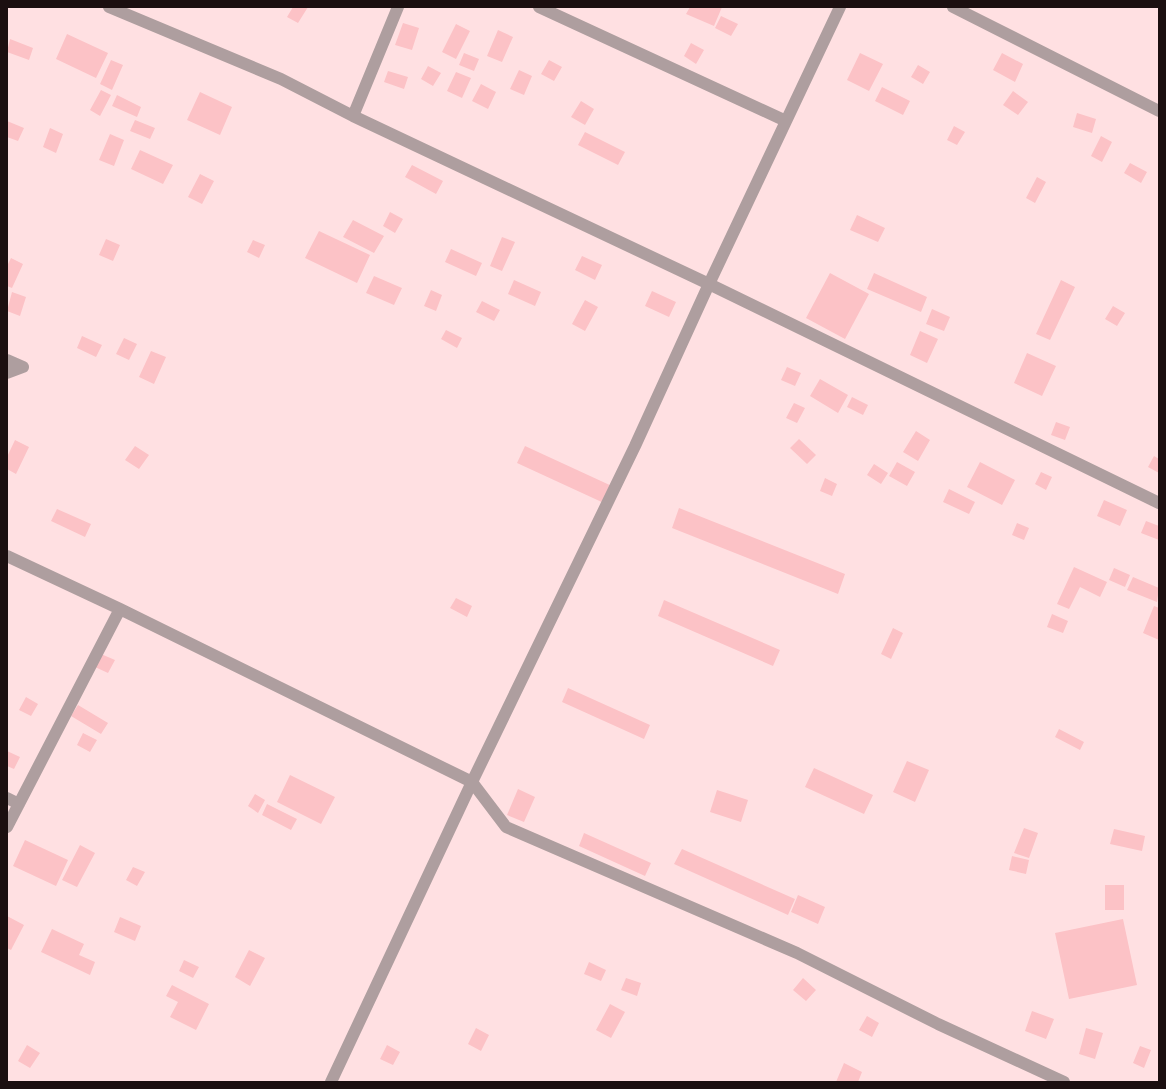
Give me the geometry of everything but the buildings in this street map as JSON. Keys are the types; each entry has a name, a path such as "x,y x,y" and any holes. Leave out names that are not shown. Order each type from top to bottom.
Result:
{"street":[{"path":"109,7 282,79 353,116 709,284 1159,503"},
{"path":"353,116 398,7"},
{"path":"539,7 786,121"},
{"path":"331,1082 472,782 635,446 709,284 840,7"},
{"path":"953,7 1159,111"},
{"path":"7,360 23,367 7,373"},
{"path":"7,556 120,609 472,782 506,827 797,953 938,1024 1064,1082"},
{"path":"7,827 120,609"},
{"path":"7,798 19,804"}]}
